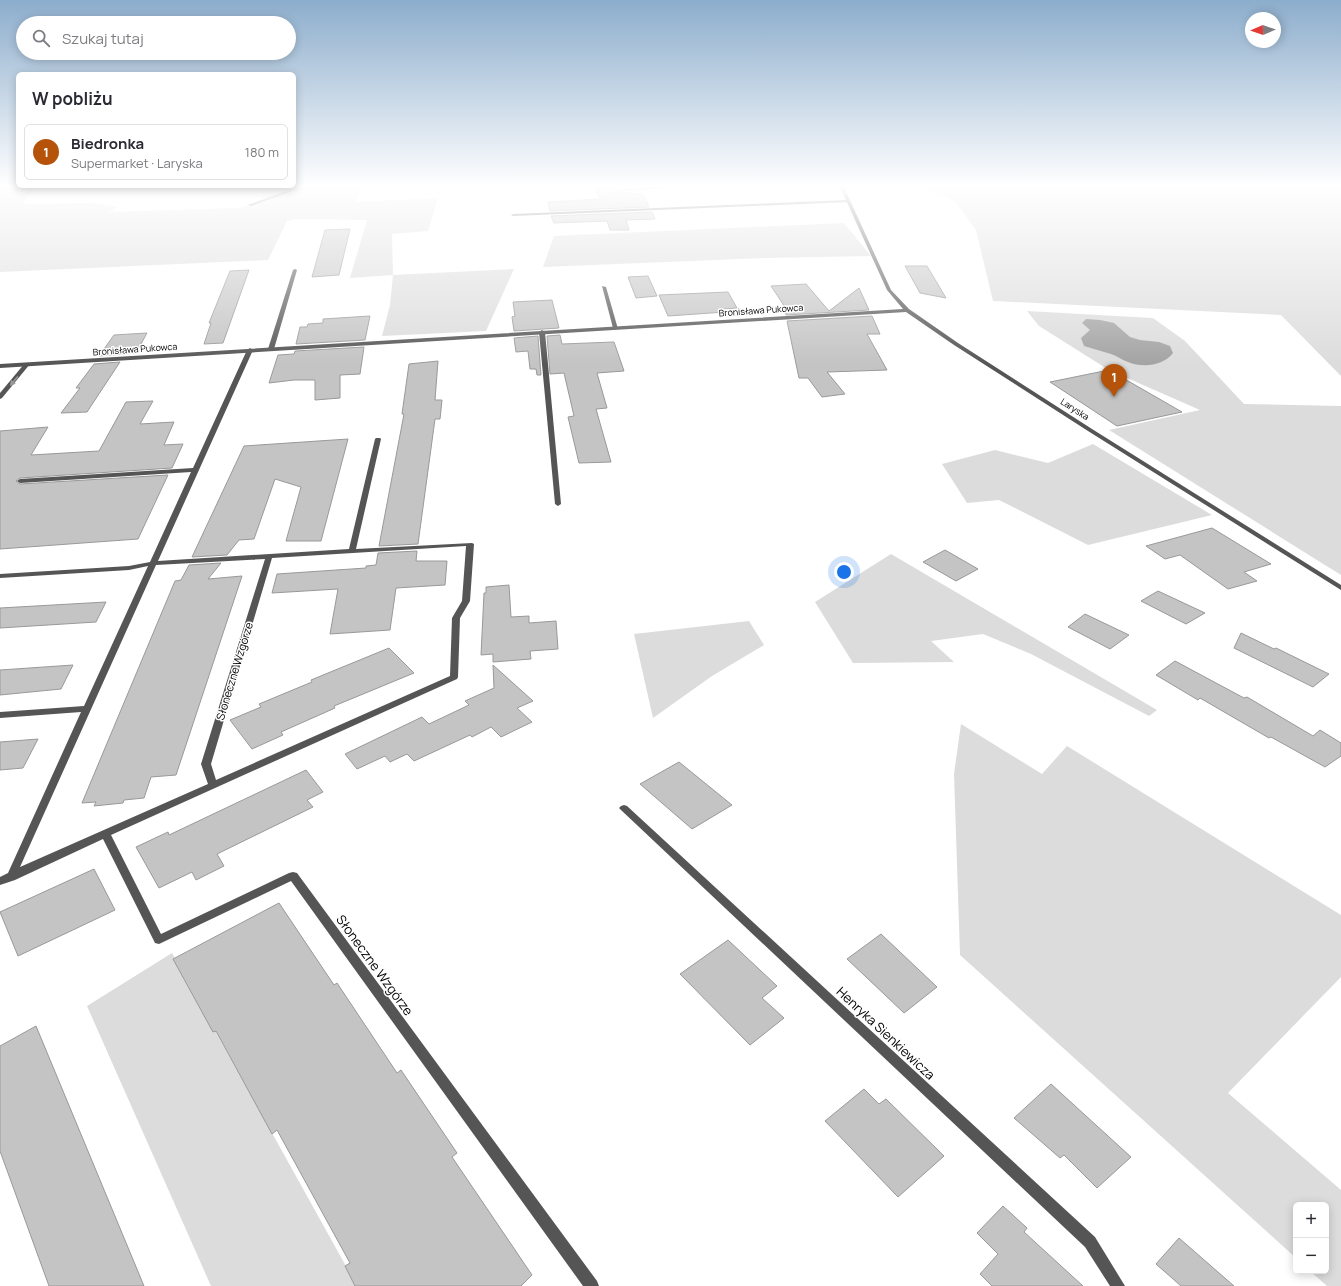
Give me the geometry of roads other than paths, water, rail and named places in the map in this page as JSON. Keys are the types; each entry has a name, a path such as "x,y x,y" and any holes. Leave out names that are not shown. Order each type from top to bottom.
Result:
{"street":[{"name":"Laryska","path":"868,245 889,290 907,310 956,344 1090,430 1341,588"},
{"path":"271,349 295,270"},
{"path":"604,287 616,328"},
{"name":"Bronisława Pukowca","path":"0,366 907,310"},
{"path":"542,332 558,504"},
{"path":"11,877 250,350"},
{"path":"0,397 27,364"},
{"path":"352,551 378,439"},
{"path":"20,481 196,470"},
{"path":"0,576 130,568 154,563 470,544 466,601 456,618 454,677 0,881"},
{"name":"Słoneczne Wzgórze","path":"213,786 206,764 269,556"},
{"path":"0,715 88,709"},
{"name":"Henryka Sienkiewicza","path":"624,808 1090,1242 1118,1286"},
{"name":"Słoneczne Wzgórze","path":"106,834 159,940 293,876 592,1286"}],"place":[{"name":"Biedronka","path":"1114,397"}]}
